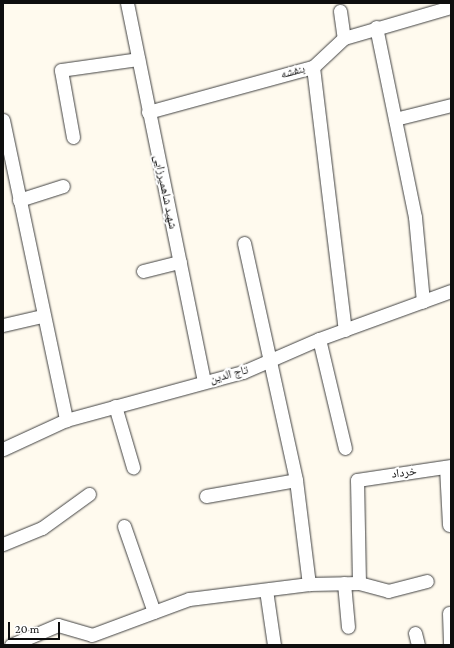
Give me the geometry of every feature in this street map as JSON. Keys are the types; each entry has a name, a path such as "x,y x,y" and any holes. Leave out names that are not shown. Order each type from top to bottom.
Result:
{"street":[{"name":"شهید شاهمیرزایی","path":"127,3 204,381"},
{"name":"بنفشه","path":"148,112 313,67 344,38 376,27 451,7"},
{"path":"340,11 344,38"},
{"path":"376,27 415,217 423,302"},
{"path":"73,137 61,70 138,59"},
{"path":"313,67 345,330"},
{"path":"395,119 451,105"},
{"path":"3,120 42,316 66,420"},
{"path":"19,200 63,186"},
{"path":"244,243 296,480 309,584"},
{"path":"143,271 180,262"},
{"name":"تاج الدین","path":"3,449 66,420 270,362 319,339 451,291"},
{"path":"3,325 42,316"},
{"path":"319,339 345,448"},
{"path":"115,406 133,467"},
{"path":"449,466 449,525"},
{"name":"خرداد","path":"359,583 357,480 449,466"},
{"path":"206,496 296,480"},
{"path":"3,544 42,528 89,494"},
{"path":"124,526 154,612"},
{"path":"11,645 58,625 92,635 189,600 309,584 359,583 388,591 427,581"},
{"path":"344,583 348,627"},
{"path":"266,590 274,645"},
{"path":"449,613 450,645"}]}
